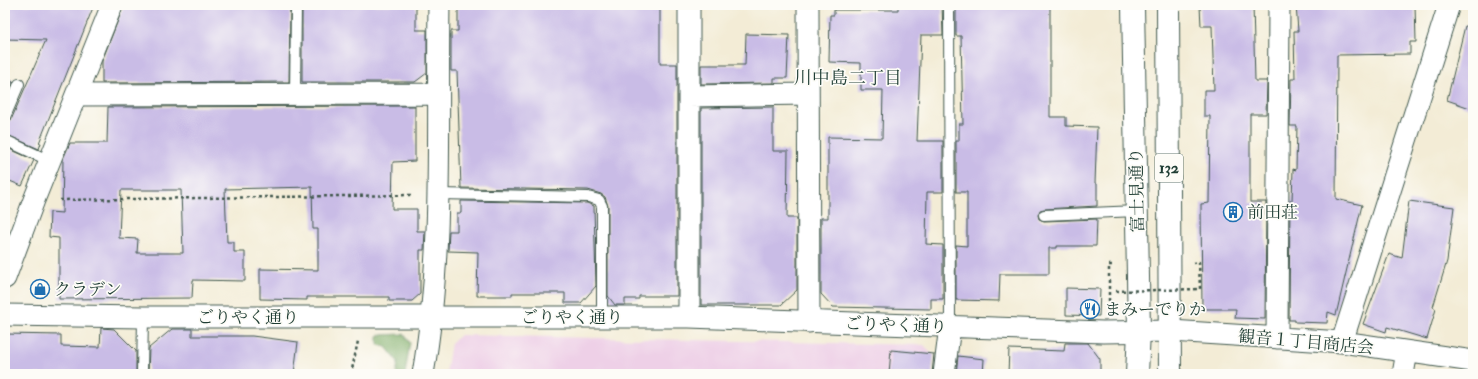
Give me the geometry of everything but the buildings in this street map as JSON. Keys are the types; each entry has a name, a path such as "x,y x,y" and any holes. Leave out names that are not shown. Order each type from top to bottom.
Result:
{"highway":[{"name":"富士見通り","path":"1133,5 1139,330 1137,374"},
{"name":"富士見通り","path":"1168,5 1170,374"}],"street":[{"path":"5,278 34,200 112,5"},
{"path":"423,374 432,317 438,194 437,94 439,5"},
{"path":"689,5 689,317"},
{"path":"808,5 809,322"},
{"path":"1277,338 1280,5"},
{"path":"1342,342 1449,5"},
{"path":"76,95 437,94"},
{"path":"689,96 808,94"},
{"name":"ごりやく通り","path":"5,315 143,317 689,317 1103,332 1139,330"},
{"path":"944,374 950,326"},
{"name":"観音１丁目商店会","path":"1139,330 1342,342 1473,361"},
{"path":"1403,374 1407,352"}],"lane":[{"path":"295,94 296,5"},
{"path":"949,5 950,326"},
{"path":"5,117 19,84"},
{"path":"5,140 50,161"},
{"path":"438,194 588,197 598,200 602,206 602,318"},
{"path":"1044,215 1137,211"},
{"path":"142,374 143,317"}],"path":[{"path":"34,200 438,194"},
{"path":"1116,291 1200,289 1199,262 1187,263"},
{"path":"351,374 358,344"}],"shaded area":[{"path":"460,335 924,345 931,353 929,374 446,374 451,343"}],"green space":[{"path":"404,334 410,343 405,374 396,374 398,362 386,347 378,345 378,335"}],"place":[{"name":"前田荘","path":"1233,212"},
{"name":"クラデン","path":"40,289"},
{"name":"まみーでりか","path":"1090,309"}],"district":[{"name":"川中島二丁目","path":"848,78"}]}
